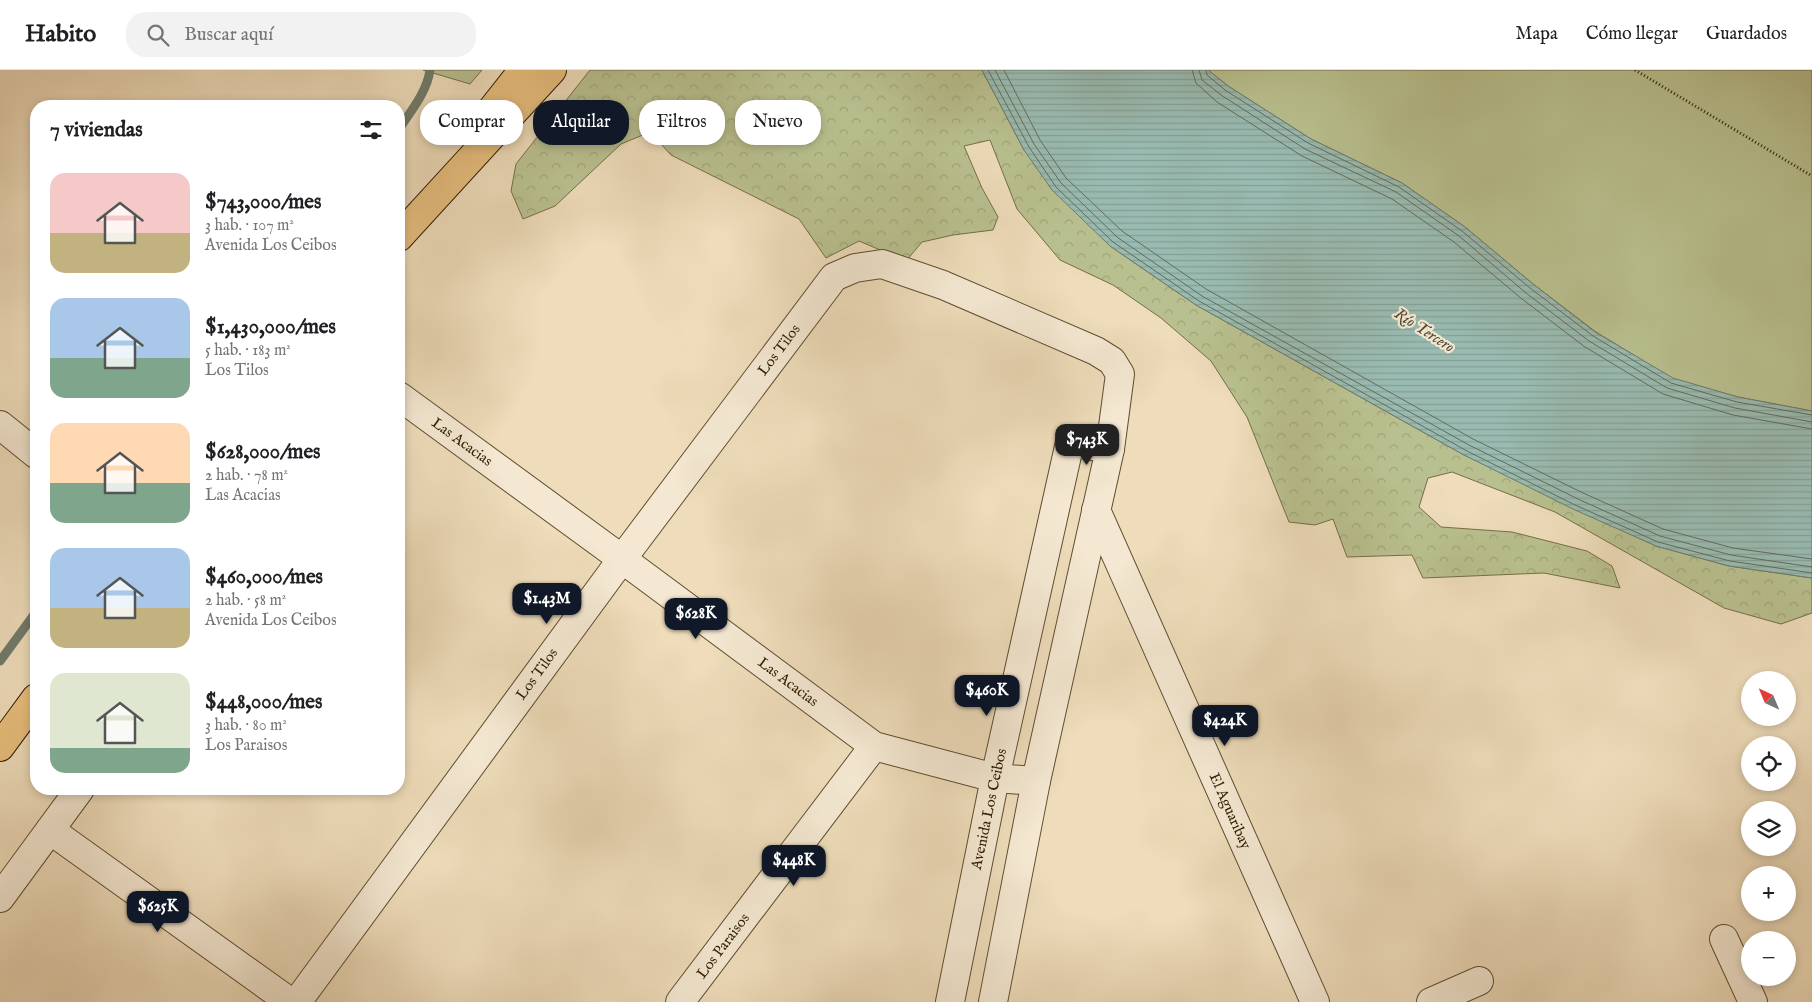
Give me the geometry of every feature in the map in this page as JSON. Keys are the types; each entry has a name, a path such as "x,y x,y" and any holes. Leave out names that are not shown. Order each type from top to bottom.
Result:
{"main road":[{"path":"405,220 523,70"},
{"path":"405,230 552,70"},
{"path":"0,747 30,706"}],"street":[{"name":"Los Tilos","path":"297,1002 622,559 834,277 855,268 882,264 943,285 1096,351 1112,361 1120,374 1110,449"},
{"name":"Las Acacias","path":"405,400 874,746 995,778 1036,781"},
{"path":"0,425 30,449"},
{"name":"Avenida Los Ceibos","path":"950,1002 995,778 1070,442 1110,449"},
{"path":"993,1002 1036,781 1110,449"},
{"name":"El Aguaribay","path":"1096,510 1315,1002"},
{"name":"Los Paraisos","path":"680,1002 874,746"},
{"path":"0,898 76,795"},
{"path":"50,830 290,1002"},
{"path":"1724,939 1753,1002"},
{"path":"1431,1002 1480,981"}],"path":[{"path":"1635,70 1812,176"}],"green space":[{"path":"423,70 482,70 470,84"},
{"path":"590,70 982,70 1024,150 1110,246 1196,305 1464,455 1656,546 1729,566 1812,578 1812,613 1781,624 1724,608 1555,512 1452,472 1428,478 1419,507 1441,527 1512,532 1587,551 1612,566 1620,588 1544,573 1423,578 1412,555 1347,557 1333,519 1315,525 1289,522 1247,417 1211,361 1161,318 1113,285 1060,260 1017,209 990,140 964,146 982,188 998,217 993,230 953,235 922,242 906,261 859,241 826,258 799,219 671,155 662,145 725,145 725,100 639,100 639,137 629,141 629,100 566,100"},
{"path":"1208,70 1812,70 1812,411 1738,397 1673,379 1596,332 1533,284 1465,227 1402,183 1311,139 1228,86"},
{"path":"533,142 533,145 620,145 555,206 523,219 511,191 516,164"}],"water":[{"name":"Río Tercero","path":"982,70 1208,70 1228,86 1311,139 1402,183 1465,227 1533,284 1595,332 1673,378 1738,397 1812,411 1812,578 1729,566 1656,546 1573,509 1464,455 1196,305 1110,246 1052,190 1024,150"}],"waterway":[{"path":"405,120 422,94 430,70"},
{"path":"0,661 30,620"}]}
